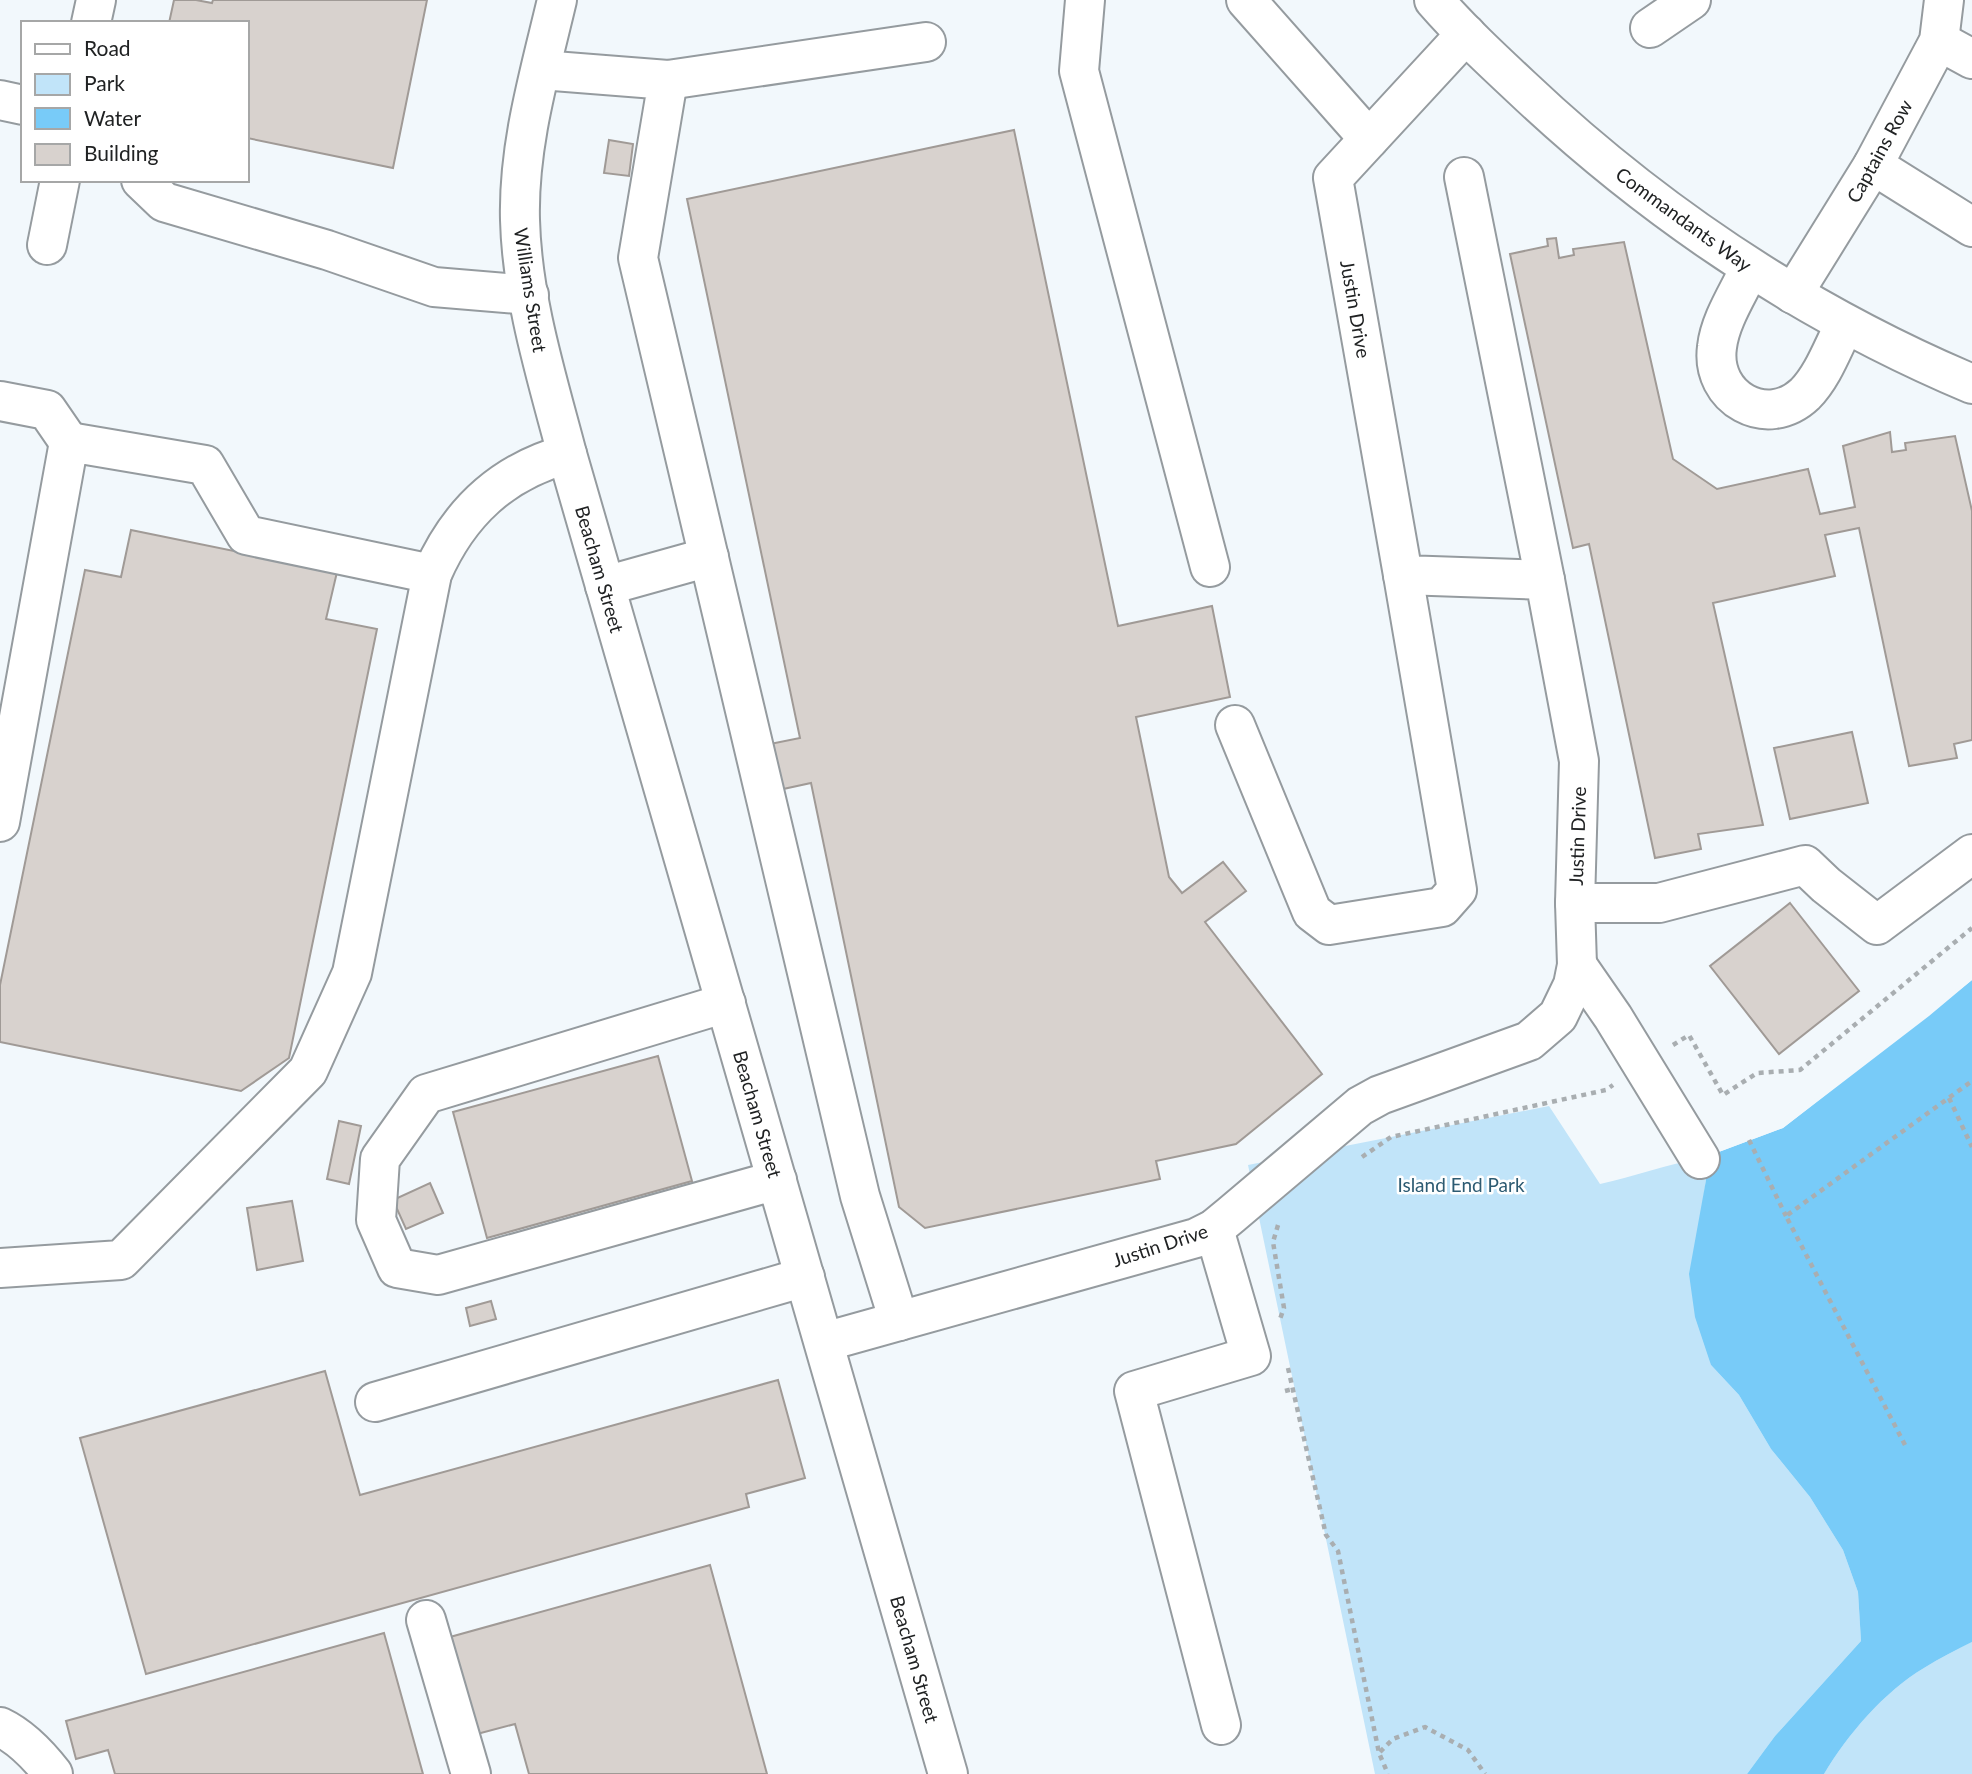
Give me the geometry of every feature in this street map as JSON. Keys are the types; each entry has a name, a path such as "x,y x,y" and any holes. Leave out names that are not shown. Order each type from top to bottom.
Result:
{"main road":[{"path":"91,21 96,0"},
{"name":"Williams Street","path":"557,0 528,128 520,218 529,295 543,365 567,454"},
{"path":"1085,0 1079,71 1210,567"},
{"path":"1246,0 1369,139"},
{"name":"Commandants Way","path":"1434,0 1535,100 1618,173 1698,232 1751,268 1845,324 1972,384"},
{"path":"1650,28 1691,0"},
{"name":"Captains Row","path":"1793,294 1873,165 1939,41 1944,0"},
{"name":"Justin Drive","path":"1403,575 1333,178 1466,34"},
{"path":"1939,41 1972,60"},
{"path":"541,70 668,80 926,42"},
{"path":"668,80 638,258 860,1196 900,1321"},
{"path":"0,100 21,105"},
{"path":"1873,165 1972,227"},
{"name":"Justin Drive","path":"824,1342 1196,1238 1214,1229 1360,1106 1389,1091 1520,1044 1544,1030 1558,1016 1567,1001 1577,965 1575,903 1579,761 1464,177"},
{"path":"47,245 60,182"},
{"path":"143,182 164,202 327,250 434,287 529,295"},
{"path":"1751,268 1717,346 1721,378 1728,392 1738,401 1764,410 1793,403 1815,382 1845,324"},
{"path":"0,401 47,410 69,442 0,822"},
{"path":"69,442 205,465 246,535 432,574"},
{"path":"0,1268 121,1260 308,1070 352,973 432,574 452,537 485,497 526,469 567,454"},
{"name":"Beacham Street","path":"567,454 824,1342 943,1773"},
{"path":"605,586 709,556"},
{"path":"1235,725 1312,912 1329,925 1441,907 1457,890 1403,575 1545,580"},
{"path":"1575,903 1659,903 1805,865 1877,925 1972,854"},
{"path":"1577,965 1613,1017 1700,1159"},
{"path":"726,1003 426,1094 380,1159 376,1220 397,1268 438,1275 777,1180"},
{"path":"1214,1229 1251,1356 1134,1391 1221,1725"},
{"path":"375,1402 805,1277"},
{"path":"426,1620 471,1774"},
{"path":"0,1727 10,1732 43,1761 52,1774"}],"path":[{"path":"1359,1160 1391,1137 1606,1090 1689,1035 1723,1095 1757,1073 1800,1070 1972,928"},
{"path":"1786,1216 1972,1081"},
{"path":"1949,1098 1972,1147"},
{"path":"1749,1140 1905,1445"},
{"path":"1278,1324 1284,1308 1273,1242 1279,1223"},
{"path":"1287,1363 1325,1535 1338,1551 1379,1753 1388,1774"},
{"path":"1284,1391 1293,1389"},
{"path":"1379,1753 1393,1739 1425,1727 1468,1750 1485,1774"}],"green space":[{"name":"Island End Park","path":"1549,1106 1600,1184 1700,1159 1706,1180 1698,1234 1711,1365 1739,1395 1771,1449 1810,1497 1843,1550 1858,1592 1861,1641 1775,1736 1747,1774 1375,1774 1248,1165"},
{"path":"1972,1642 1972,1774 1824,1774 1855,1729 1881,1701 1930,1664"}],"water":[{"path":"1972,980 1972,1642 1930,1664 1881,1701 1855,1729 1824,1774 1747,1774 1775,1736 1861,1641 1858,1592 1843,1550 1810,1497 1771,1449 1739,1395 1711,1365 1695,1317 1689,1274 1706,1180 1700,1159 1783,1128"}],"pier":[{"path":"1972,977 1972,980 1929,1016 1783,1128 1700,1159 1703,1154 1781,1124"}],"building":[{"path":"174,0 212,3 213,0 427,0 393,168 248,138 248,21 169,21"},
{"path":"1014,130 1118,626 1212,606 1230,697 1136,717 1169,877 1182,893 1223,862 1246,891 1205,922 1322,1074 1236,1144 1156,1161 1160,1179 925,1228 899,1207 811,783 774,791 765,745 800,738 687,199"},
{"path":"609,140 633,144 629,176 604,173"},
{"path":"1556,238 1559,258 1574,255 1573,249 1624,242 1673,459 1717,489 1808,469 1820,514 1855,507 1843,446 1890,432 1892,452 1906,450 1905,443 1955,436 1972,511 1972,740 1954,744 1957,758 1909,766 1859,528 1825,535 1835,576 1713,603 1763,825 1698,834 1701,849 1655,858 1589,544 1573,548 1510,254 1548,246 1547,239"},
{"path":"131,530 337,572 326,619 377,629 289,1058 241,1091 0,1042 0,985 85,570 121,577"},
{"path":"1852,732 1868,803 1790,819 1774,748"},
{"path":"1790,903 1859,991 1779,1054 1710,966"},
{"path":"658,1056 692,1181 487,1238 453,1112"},
{"path":"339,1121 361,1126 349,1184 327,1179"},
{"path":"430,1183 443,1213 406,1229 393,1200"},
{"path":"292,1201 303,1261 257,1270 247,1208"},
{"path":"491,1301 496,1319 470,1326 466,1308"},
{"path":"325,1371 360,1495 778,1380 805,1478 746,1494 749,1507 146,1674 80,1438"},
{"path":"710,1565 767,1774 529,1774 515,1724 477,1734 450,1637"},
{"path":"384,1633 423,1774 115,1774 108,1750 76,1759 66,1721"}]}
